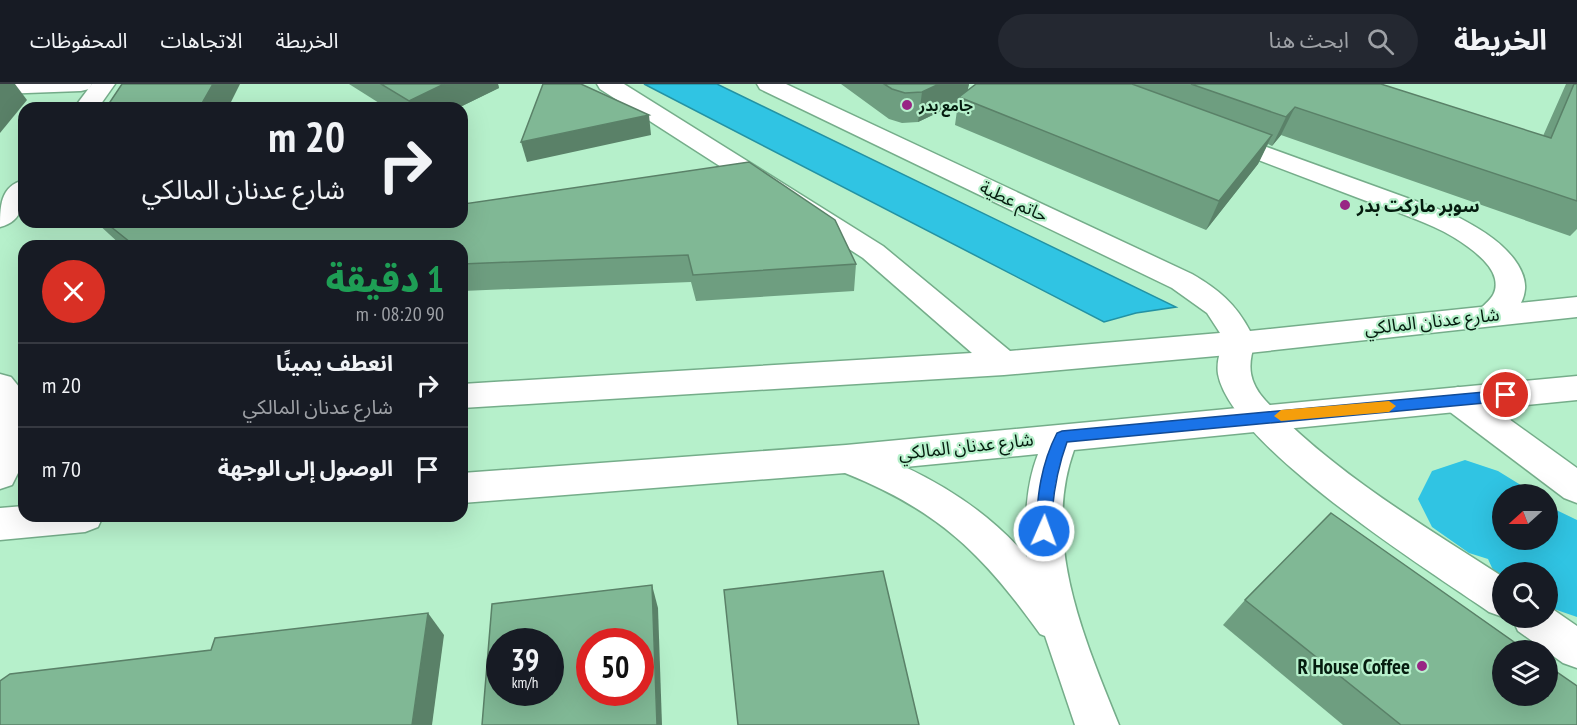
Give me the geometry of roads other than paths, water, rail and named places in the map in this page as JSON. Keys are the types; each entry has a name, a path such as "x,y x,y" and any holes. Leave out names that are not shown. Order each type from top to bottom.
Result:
{"main road":[{"path":"0,87 81,84"},
{"path":"90,102 104,84"},
{"path":"608,84 873,252 1004,363"},
{"name":"حاتم عطية","path":"768,84 1182,281 1222,308 1234,325 1239,343"},
{"path":"1200,130 1444,221 1476,237 1498,258 1508,275 1511,291 1504,305 1491,316"},
{"path":"0,219 18,196"},
{"name":"شارع عدنان المالكي","path":"468,396 1004,363 1239,343 1577,307"},
{"path":"1239,343 1233,359 1235,378 1244,397 1260,417 1310,465 1492,592"},
{"path":"0,386 8,392 18,416"},
{"name":"شارع عدنان المالكي","path":"468,488 846,459 1577,388"},
{"path":"1458,400 1577,488"},
{"path":"0,475 12,454 18,433"},
{"path":"1062,437 1051,465 1045,496 1044,531 1048,571 1063,634 1096,725"},
{"path":"846,459 885,472 914,486 958,514 991,542 1020,574 1063,634"},
{"path":"0,524 21,522"},
{"path":"1547,628 1577,649"}],"water":[{"path":"644,84 717,84 1176,307 1136,313 1104,322"}],"waterway":[{"path":"1465,499 1492,517"},
{"path":"1542,550 1577,573"}],"place":[{"name":"جامع بدر","path":"907,105"},
{"name":"سوبر ماركت بدر","path":"1345,205"},
{"name":"R House Coffee","path":"1422,666"}]}
